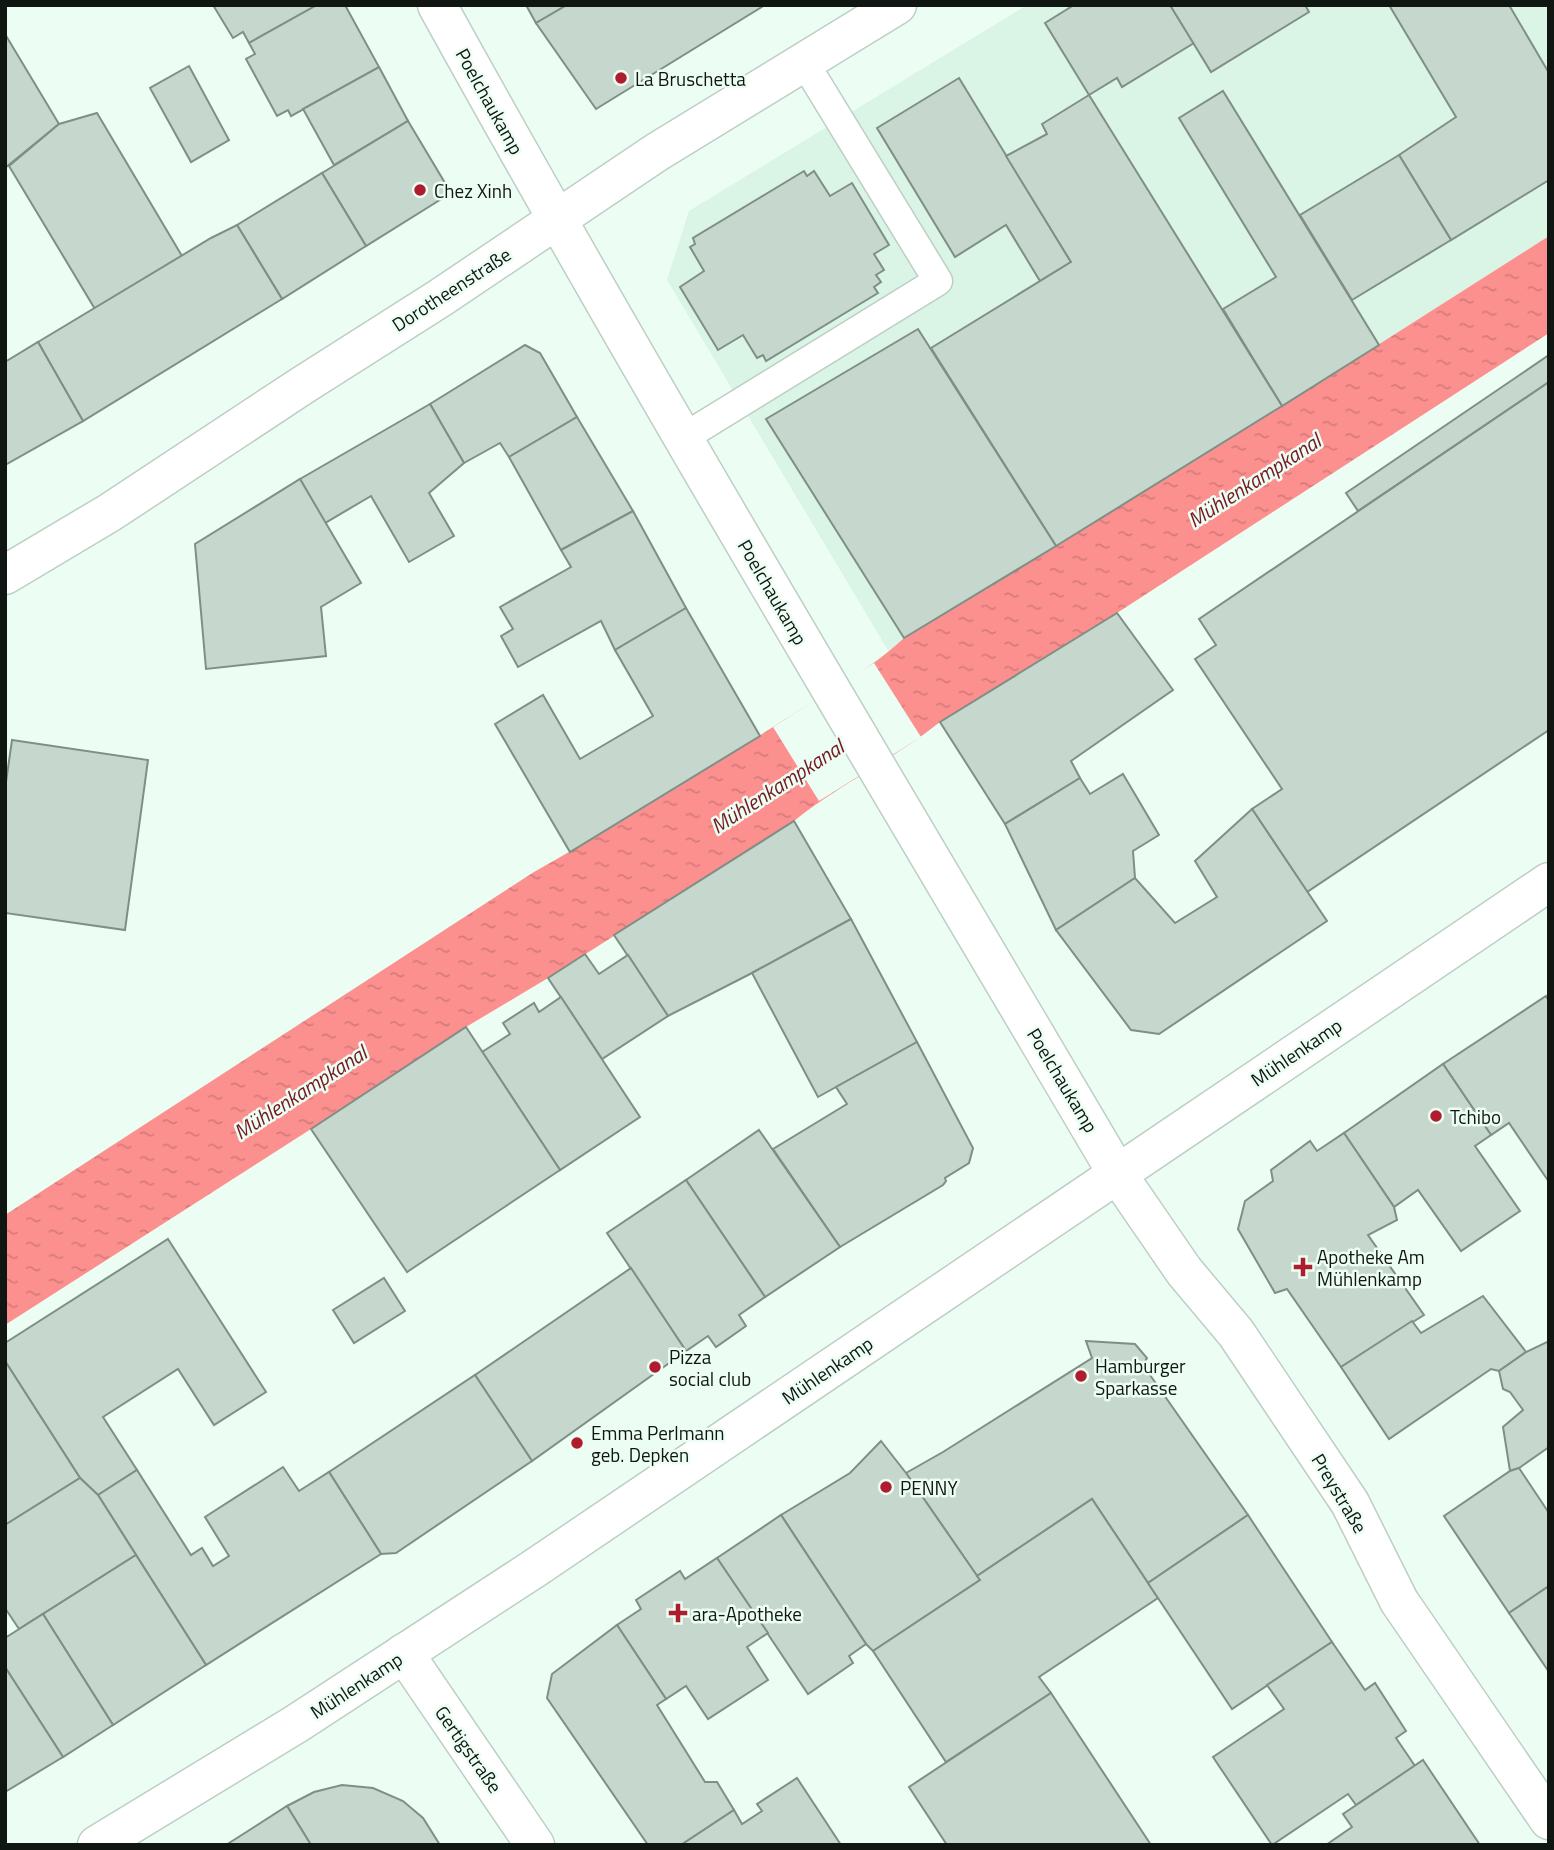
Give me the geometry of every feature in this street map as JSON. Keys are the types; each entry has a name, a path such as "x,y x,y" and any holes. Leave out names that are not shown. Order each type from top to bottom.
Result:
{"street":[{"name":"Poelchaukamp","path":"437,5 683,439 1118,1175"},
{"name":"Dorotheenstraße","path":"5,575 109,513 303,384 440,298 657,152 897,5"},
{"name":"Mühlenkamp","path":"97,1845 296,1724 535,1568 1549,882"},
{"name":"Preystraße","path":"1118,1175 1184,1271 1236,1333 1350,1503 1399,1601 1549,1820"},
{"name":"Gertigstraße","path":"404,1653 536,1845"}],"lane":[{"path":"683,439 938,281 804,62"}],"shaded area":[{"path":"1027,5 1549,5 1549,236 1282,406 904,638 889,652 667,280 689,211"}],"water":[{"name":"Mühlenkampkanal","path":"1549,236 1549,333 1117,613 940,722 794,821 548,978 466,1027 5,1325 5,1215 534,872 716,763 858,674 904,638 1282,406"}],"pier":[{"path":"874,663 921,737 819,801 773,727"}],"building":[{"path":"213,5 317,5 249,43 243,32 233,38"},
{"path":"317,5 345,5 379,67 291,116 288,110 277,116 246,59 255,54 249,43"},
{"path":"526,5 567,5 536,23"},
{"path":"567,5 765,5 596,109 536,23"},
{"path":"1074,5 1170,5 1194,43 1122,87 1117,78 1089,95 1045,23"},
{"path":"1170,5 1305,5 1309,12 1211,72"},
{"path":"1389,5 1509,5 1549,73 1549,180 1451,240 1399,155 1456,117"},
{"path":"5,34 59,124 5,168"},
{"path":"189,66 229,140 191,162 150,88"},
{"path":"379,67 408,121 334,165 303,109"},
{"path":"959,78 1071,262 1040,281 1006,225 955,257 877,128"},
{"path":"1223,91 1379,345 1282,406 1223,309 1276,277 1179,118"},
{"path":"1089,95 1282,406 1056,546 931,348 1071,262 1006,156 1047,134 1042,124"},
{"path":"97,113 182,256 95,309 9,166 59,124"},
{"path":"408,121 451,193 366,246 322,173"},
{"path":"1399,155 1451,240 1352,300 1300,215"},
{"path":"804,171 807,176 814,171 830,196 852,183 889,245 874,254 884,270 876,275 881,282 874,287 878,293 766,361 763,355 757,358 743,335 718,350 680,287 704,271 690,247 695,244 693,238"},
{"path":"322,173 366,246 282,299 237,225"},
{"path":"237,225 282,299 83,421 38,342"},
{"path":"918,329 1056,546 904,638 766,419"},
{"path":"38,342 83,421 5,465 5,362"},
{"path":"525,345 540,353 577,417 509,457 500,443 464,463 430,404"},
{"path":"1549,355 1549,382 1358,511 1346,493"},
{"path":"1549,382 1549,730 1307,892 1252,809 1282,789 1195,659 1216,645 1199,619"},
{"path":"430,404 464,463 429,493 454,536 409,562 371,496 325,523 300,479"},
{"path":"577,417 633,511 561,550 509,457"},
{"path":"300,479 361,583 321,607 326,656 206,669 195,544"},
{"path":"633,511 686,608 615,650 601,621 518,667 501,636 513,629 500,607 571,567 561,550"},
{"path":"686,608 760,736 570,852 495,724 543,695 580,759 653,716 615,650"},
{"path":"1117,613 1173,690 1071,761 1080,778 1005,824 940,722"},
{"path":"12,740 148,760 125,930 5,913 5,789"},
{"path":"1123,774 1159,835 1133,851 1135,878 1056,930 1005,824 1080,778 1090,794"},
{"path":"1252,809 1327,921 1159,1034 1131,1030 1056,930 1135,878 1175,923 1217,897 1195,861"},
{"path":"794,821 851,919 668,1016 614,935"},
{"path":"851,919 917,1042 818,1097 752,973"},
{"path":"585,954 599,974 628,955 668,1016 602,1059 548,978"},
{"path":"1546,996 1549,1001 1549,1182 1509,1123 1491,1135 1443,1064"},
{"path":"561,997 640,1117 560,1170 482,1052 510,1034 503,1023 534,1003 539,1012"},
{"path":"466,1027 560,1170 407,1272 311,1129"},
{"path":"917,1042 973,1148 969,1163 945,1178 943,1185 840,1247 773,1149 847,1104 836,1087"},
{"path":"1443,1064 1491,1135 1475,1146 1520,1211 1461,1251 1418,1190 1394,1207 1344,1133"},
{"path":"759,1130 840,1247 765,1297 686,1180"},
{"path":"1344,1133 1394,1207 1397,1220 1368,1235 1424,1315 1341,1367 1287,1289 1275,1293 1238,1229 1245,1201 1273,1181 1271,1170 1310,1141 1317,1151"},
{"path":"686,1180 765,1297 739,1315 746,1326 716,1347 708,1336 686,1351 607,1233"},
{"path":"168,1239 266,1392 214,1425 178,1369 103,1417 137,1470 98,1495 80,1478 5,1361 5,1343"},
{"path":"631,1268 686,1351 532,1461 475,1375"},
{"path":"384,1278 405,1311 354,1343 333,1310"},
{"path":"1483,1296 1526,1352 1499,1371 1491,1369 1389,1439 1341,1367 1412,1321 1421,1333"},
{"path":"1086,1341 1135,1344 1147,1358 1143,1365 1248,1515 1148,1583 1092,1499 977,1576 906,1473 1092,1358"},
{"path":"1549,1341 1549,1447 1519,1468 1510,1471 1503,1427 1523,1410 1510,1392 1503,1389 1499,1371 1526,1352"},
{"path":"5,1361 80,1478 5,1525"},
{"path":"475,1375 532,1461 396,1553 381,1554 329,1472"},
{"path":"881,1441 980,1580 873,1651 781,1515 850,1473"},
{"path":"283,1467 299,1491 329,1472 381,1554 206,1665 98,1495 137,1470 191,1555 202,1548 213,1566 229,1556 205,1517"},
{"path":"1519,1468 1549,1513 1549,1586 1509,1613 1444,1516 1510,1471"},
{"path":"80,1478 98,1495 136,1555 19,1629 5,1608 5,1525"},
{"path":"1092,1499 1158,1598 1039,1677 1051,1693 946,1762 873,1651 980,1580 977,1576"},
{"path":"781,1515 866,1644 849,1656 853,1663 808,1694 717,1558"},
{"path":"1248,1515 1332,1642 1232,1709 1148,1583"},
{"path":"136,1555 206,1665 113,1725 43,1614"},
{"path":"717,1558 768,1633 747,1647 768,1680 708,1719 686,1686 666,1699 617,1625 641,1609 636,1600 680,1571 685,1579"},
{"path":"1549,1586 1549,1672 1509,1613"},
{"path":"43,1614 113,1725 63,1757 5,1667 5,1638"},
{"path":"617,1625 666,1699 657,1705 705,1782 717,1782 734,1810 681,1845 648,1845 547,1698 552,1674"},
{"path":"1332,1642 1365,1690 1375,1683 1406,1731 1396,1738 1415,1766 1356,1805 1348,1794 1272,1845 1213,1757 1284,1709 1267,1685"},
{"path":"5,1667 63,1757 5,1792"},
{"path":"1051,1693 1151,1845 947,1845 909,1787"},
{"path":"1423,1760 1480,1845 1326,1845 1352,1827 1343,1814"},
{"path":"797,1778 841,1845 681,1845 734,1810 742,1824 762,1811 757,1804"},
{"path":"342,1785 373,1788 403,1801 423,1818 440,1845 311,1845 287,1806 314,1792"},
{"path":"287,1806 311,1845 226,1845"}],"place":[{"name":"La Bruschetta","path":"621,78"},
{"name":"Chez Xinh","path":"420,190"},
{"name":"Tchibo","path":"1436,1116"},
{"name":"Apotheke Am Mühlenkamp","path":"1303,1267"},
{"name":"Pizza social club","path":"655,1367"},
{"name":"Hamburger Sparkasse","path":"1081,1376"},
{"name":"Emma Perlmann geb. Depken","path":"577,1443"},
{"name":"PENNY","path":"886,1487"},
{"name":"ara-Apotheke","path":"678,1613"}]}
